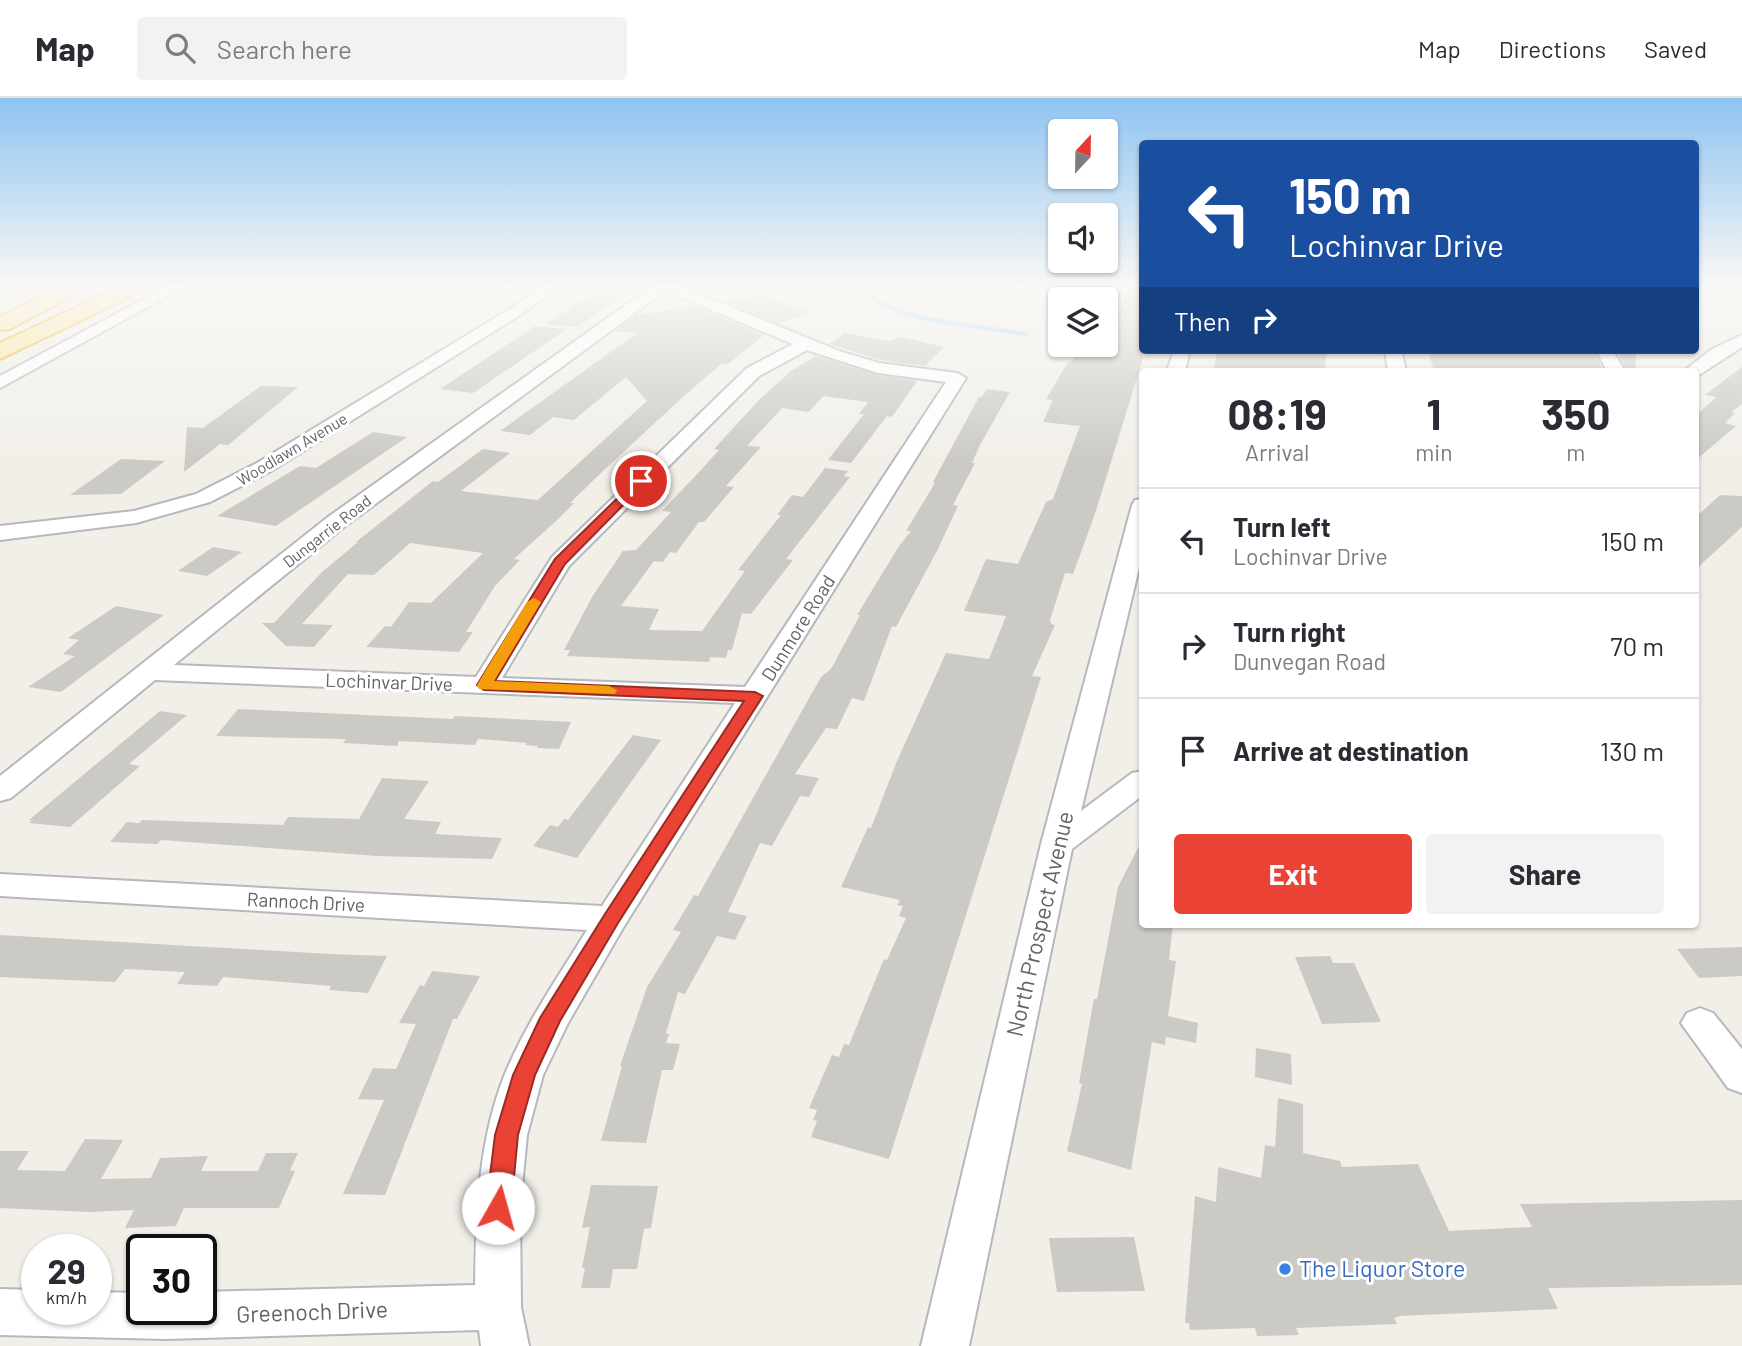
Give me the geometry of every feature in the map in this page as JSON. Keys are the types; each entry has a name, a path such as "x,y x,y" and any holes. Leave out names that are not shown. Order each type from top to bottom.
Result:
{"highway":[{"path":"0,352 18,343"}],"street":[{"path":"0,383 73,343"},
{"name":"Woodlawn Avenue","path":"0,533 136,517 168,510 222,489 264,467 464,343"},
{"name":"Dungarrie Road","path":"0,791 336,522 583,343"},
{"path":"1697,368 1736,343"},
{"path":"484,685 560,562 753,372 806,344"},
{"name":"Dunmore Road","path":"502,1327 498,1208 507,1135 524,1075 551,1018 611,919 957,378 878,368 806,344"},
{"name":"North Prospect Avenue","path":"945,1346 1057,844 1139,521"},
{"name":"Lochinvar Drive","path":"150,673 755,696"},
{"path":"1057,844 1139,783"},
{"name":"Rannoch Drive","path":"0,885 611,919"},
{"path":"1700,1023 1742,1077"},
{"name":"Greenoch Drive","path":"0,1312 502,1327"}],"building":[{"path":"509,343 546,343 473,393 440,389"},
{"path":"623,343 754,343 728,364 721,364 684,396 514,559 520,560 495,586 466,632 473,632 459,652 366,647 385,626 391,627 409,602 431,603 483,553 410,543 374,575 348,574 302,624 333,625 314,647 286,646 262,623 274,623 322,572 356,542 433,481 438,482 483,449 510,453 461,491 538,500 647,401 626,377 574,420 553,417 530,435 500,431"},
{"path":"928,343 944,347 925,366 880,360 830,344"},
{"path":"1118,343 1139,343 1139,354 1143,354 1095,514 1073,574 1065,573 1050,620 1051,624 1055,625 1032,676 1041,677 889,1159 811,1137 817,1121 813,1120 817,1110 809,1108 832,1055 839,1057 844,1044 849,1045 884,959 887,960 906,918 899,916 903,906 897,905 900,900 841,887 868,827 871,828 897,761 946,653 989,659 1006,616 964,611 986,559 1018,564 1046,502 1053,499 1080,426 1043,422 1053,400 1046,399 1068,362 1072,362 1074,357 1118,357"},
{"path":"1217,354 1326,354 1325,368 1214,368"},
{"path":"1429,354 1595,354 1602,368 1433,368"},
{"path":"1617,354 1636,354 1635,368 1626,368"},
{"path":"816,356 877,375 917,381 892,417 887,416 851,463 828,460 864,414 859,414 868,402 823,396 809,412 782,408 747,446 761,447 726,486 734,487 704,522 699,522 676,553 670,552 663,562 654,561 621,606 659,609 649,630 702,631 745,571 738,570 781,515 777,515 792,495 803,497 825,468 848,471 844,476 850,477 786,559 793,560 751,614 742,613 732,650 728,650 726,658 710,657 709,662 567,656 570,650 564,650 592,597 623,551 636,550 671,512 662,511 719,450 714,449 759,400 791,371"},
{"path":"1742,367 1742,404 1731,412 1735,413 1725,423 1736,426 1699,457 1699,412 1717,397 1705,395"},
{"path":"261,386 298,387 228,445 220,444 184,472 187,427 203,428"},
{"path":"987,389 1010,392 980,445 972,463 975,463 953,505 958,506 938,549 896,627 892,626 864,701 852,698 837,729 826,728 795,774 819,778 809,797 800,796 772,846 760,843 728,912 747,916 735,940 717,936 685,994 678,992 666,1033 669,1034 666,1043 680,1044 673,1070 662,1070 646,1143 601,1141 620,1066 647,987 681,932 673,930 694,895 698,896 821,677 831,669 860,615 857,615 911,531 906,531 935,483 933,482 979,397 982,397"},
{"path":"373,432 407,437 276,526 217,516 300,466 316,468"},
{"path":"121,459 165,461 121,494 70,495"},
{"path":"1720,495 1742,496 1742,527 1699,566 1699,514"},
{"path":"213,547 242,552 207,576 178,571"},
{"path":"116,606 164,615 61,692 28,687 75,656 63,654 79,640 68,638"},
{"path":"238,709 571,722 559,749 478,739 475,745 398,741 398,746 343,743 346,739 216,736"},
{"path":"160,711 187,715 129,764 140,766 70,827 29,823 32,821 29,820"},
{"path":"633,735 661,740 577,858 533,846 550,825 558,827 564,819 568,820"},
{"path":"382,778 429,781 404,819 441,822 435,834 502,838 492,859 377,856 161,840 157,844 110,842 127,822 139,823 142,820 283,825 288,817 359,819"},
{"path":"1139,846 1139,928 1173,928 1169,960 1176,961 1168,1016 1198,1023 1196,1043 1166,1037 1165,1045 1152,1042 1131,1170 1067,1151 1082,1084 1079,1083 1094,999 1097,999 1118,887"},
{"path":"0,935 387,956 368,993 329,990 331,986 223,977 217,986 177,984 185,972 125,969 115,982 0,977"},
{"path":"1742,947 1742,976 1699,978 1677,949"},
{"path":"1330,956 1333,963 1354,963 1381,1022 1322,1024 1295,957"},
{"path":"432,971 480,976 457,1019 453,1019 385,1195 343,1194 384,1100 358,1099 373,1068 396,1069 416,1024 399,1023 420,985 424,986"},
{"path":"1256,1048 1291,1054 1292,1085 1255,1077"},
{"path":"1278,1098 1303,1104 1303,1153 1340,1161 1342,1167 1418,1164 1449,1231 1532,1227 1520,1204 1742,1200 1742,1285 1548,1288 1558,1309 1400,1316 1394,1318 1397,1324 1296,1328 1299,1335 1257,1336 1255,1328 1190,1330 1189,1323 1185,1323 1195,1196 1216,1202 1218,1167 1261,1178 1265,1145 1275,1147"},
{"path":"85,1139 123,1140 101,1179 151,1178 160,1158 208,1156 201,1171 258,1171 266,1153 298,1153 290,1170 295,1171 279,1208 184,1208 176,1226 125,1228 134,1210 89,1212 0,1208 0,1151 29,1151 17,1170 65,1171"},
{"path":"591,1185 658,1186 651,1228 644,1229 637,1269 613,1269 610,1288 581,1288 590,1227 582,1228"},
{"path":"1134,1237 1145,1291 1057,1292 1049,1238"}],"slow traffic":[{"path":"534,602 484,685 609,690"}],"place":[{"name":"The Liquor Store","path":"1285,1269"}],"route":[{"path":"498,1208 507,1135 524,1075 551,1018 611,919 755,696 484,685 560,562 641,481"}]}
